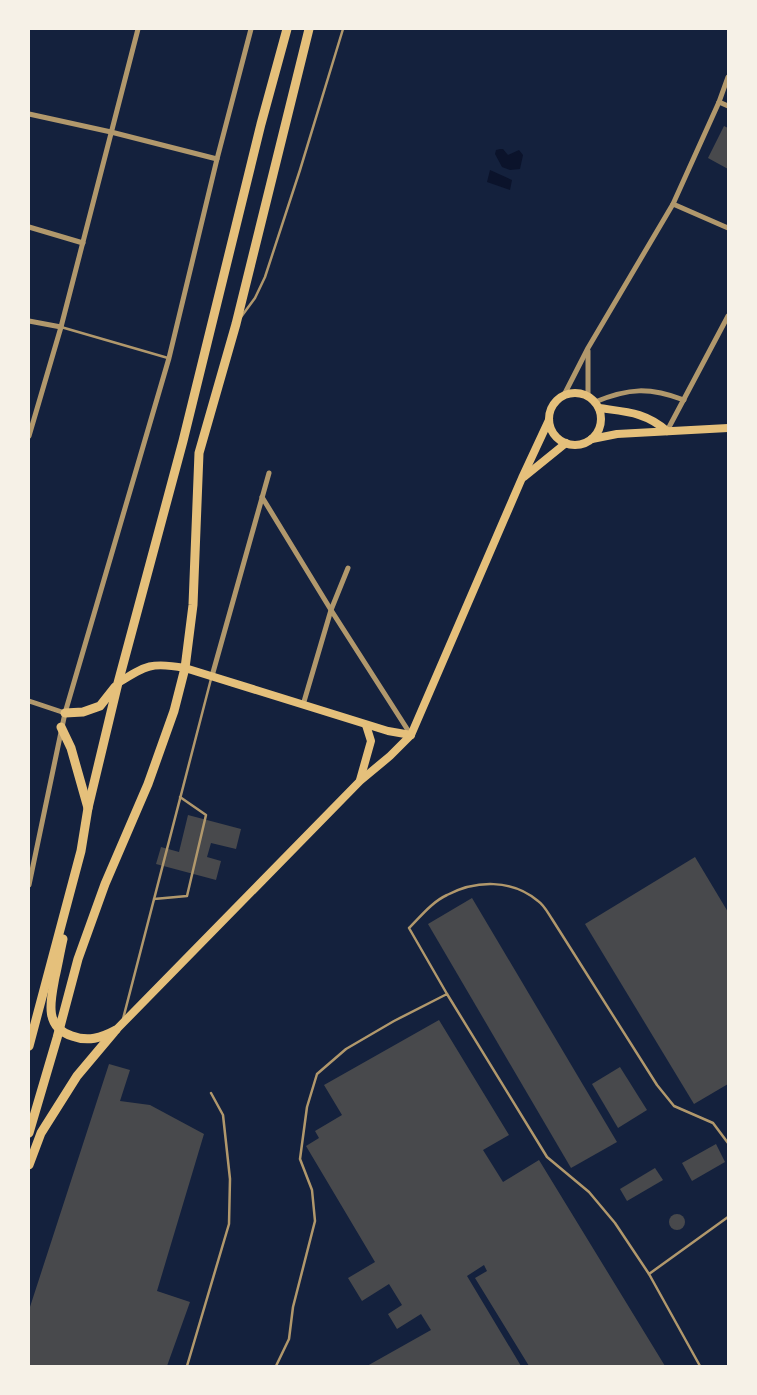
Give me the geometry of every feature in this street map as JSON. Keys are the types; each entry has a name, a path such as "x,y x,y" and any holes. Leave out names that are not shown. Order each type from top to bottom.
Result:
{"highway":[{"path":"119,1027 94,1039 80,1039 68,1035 60,1029 51,1017 50,1004 88,808 118,683 183,441 261,124 287,29"},
{"path":"29,1132 60,1029 78,959 105,884 148,784 174,711 185,668 193,605 199,453 236,324 309,29"},
{"path":"65,713 83,712 100,706 118,683"},
{"path":"61,727 71,748 88,808"},
{"path":"29,1046 81,851"},
{"path":"29,1165 41,1133 77,1076 119,1027"}],"main road":[{"path":"119,1027 360,781 390,756 411,735 549,420 553,405 564,395 576,393 594,402 648,417 667,431"},
{"path":"549,420 556,436 566,443 582,444 592,438 599,430 601,423 594,402"},
{"path":"592,438 617,434 728,428"},
{"path":"522,478 566,443"},
{"path":"118,683 142,668 164,664 212,676 366,725 411,735"},
{"path":"360,781 371,741 366,725"}],"street":[{"path":"29,436 61,327 138,29"},
{"path":"29,885 31,866 61,727 169,358 217,159 251,29"},
{"path":"564,395 588,348 673,204 720,102 728,77"},
{"path":"720,102 728,106"},
{"path":"29,114 111,132 217,159"},
{"path":"673,204 728,228"},
{"path":"29,227 83,243"},
{"path":"667,431 728,316"},
{"path":"29,322 61,327"},
{"path":"588,348 594,402 616,393 638,390 663,392 684,400"},
{"path":"212,676 269,473"},
{"path":"262,497 411,735"},
{"path":"303,705 331,610 348,568"},
{"path":"29,701 65,713"}],"lane":[{"path":"236,324 255,298 266,277 343,29"},
{"path":"61,327 169,358"},
{"path":"119,1027 212,676"},
{"path":"154,899 187,896 206,815 180,797"},
{"path":"700,1366 648,1274 615,1223 589,1192 547,1157 447,994 409,928 427,909 446,895 470,886 490,882 527,894 539,902 552,919 657,1085 674,1106 713,1123 728,1143"},
{"path":"276,1366 289,1339 293,1307 315,1221 312,1190 300,1159 306,1107 317,1074 346,1049 394,1021 447,994"},
{"path":"186,1366 229,1224 230,1179 223,1115 211,1093"},
{"path":"648,1274 728,1217"}],"water":[{"path":"503,149 508,155 519,150 523,155 520,169 510,170 502,167 495,154 496,150"},
{"path":"490,170 512,180 510,190 487,182"}],"building":[{"path":"724,126 728,128 728,169 708,158"},
{"path":"188,815 241,829 236,849 211,843 207,857 221,861 216,880 156,864 161,847 179,852"},
{"path":"695,857 728,912 728,1084 694,1104 585,924"},
{"path":"472,898 617,1142 571,1168 428,924"},
{"path":"439,1020 509,1135 483,1150 503,1182 539,1160 665,1366 529,1366 475,1278 487,1271 484,1265 467,1276 521,1366 367,1366 431,1330 421,1314 397,1329 388,1314 402,1305 389,1284 362,1301 348,1278 375,1262 306,1146 319,1138 315,1131 342,1115 324,1085"},
{"path":"109,1064 130,1070 120,1101 150,1105 204,1134 157,1291 190,1302 167,1366 29,1366 29,1310"},
{"path":"620,1067 647,1110 618,1128 592,1084"},
{"path":"716,1144 725,1162 692,1181 682,1163"},
{"path":"655,1168 663,1180 627,1201 620,1189"},
{"path":"674,1214 680,1214 685,1219 683,1228 674,1230 669,1225 669,1219"}]}
